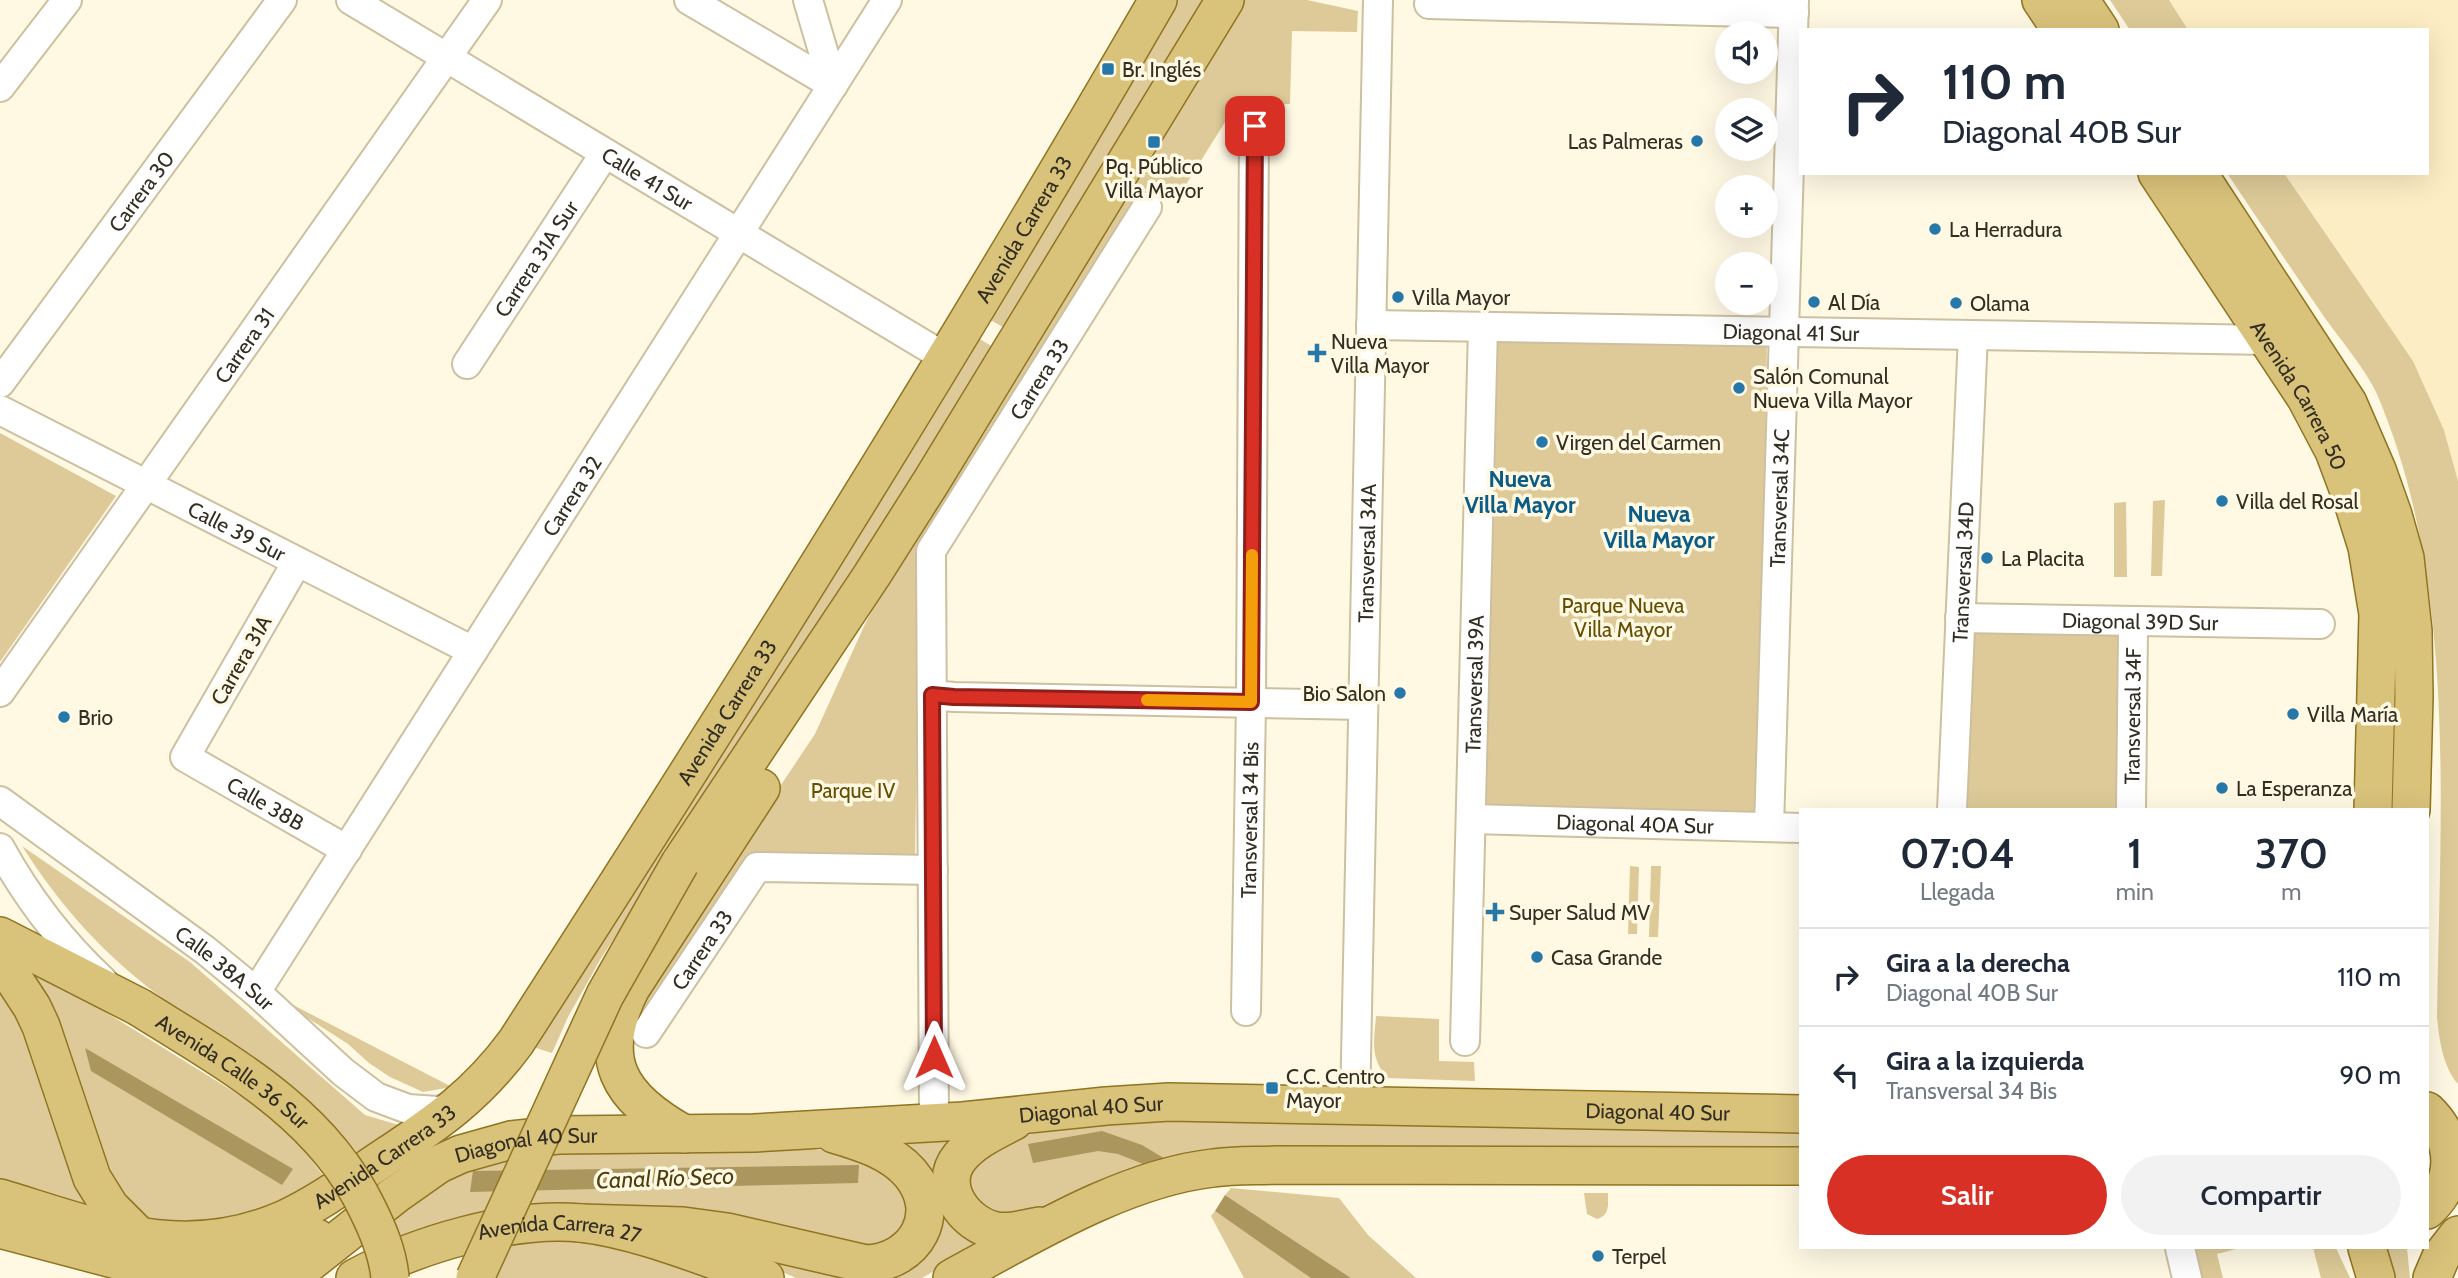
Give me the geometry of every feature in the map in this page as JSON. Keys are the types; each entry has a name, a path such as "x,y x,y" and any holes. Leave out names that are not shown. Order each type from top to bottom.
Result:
{"main road":[{"name":"Avenida Carrera 33","path":"0,1198 141,1238 204,1240 249,1232 285,1219 318,1201 455,1108 492,1074 516,1042 946,358 1158,0"},
{"path":"475,1278 605,995 680,863 872,575 1015,347 1225,0"},
{"path":"2041,0 2060,28"},
{"path":"2080,0 2099,28"},
{"name":"Avenida Carrera 50","path":"2158,175 2306,398 2334,451 2367,547 2378,614 2373,808"},
{"name":"Avenida Carrera 50","path":"2199,175 2348,403 2378,470 2405,558 2413,631 2411,808"},
{"path":"684,1134 641,1105 621,1078 613,1056 613,1034 620,1009 792,736 815,695 872,575"},
{"name":"Avenida Calle 36 Sur","path":"0,936 127,1000 275,1096 316,1135 359,1191 384,1248 390,1278"},
{"path":"0,958 32,1007 41,1026 82,1151 99,1192 141,1238"},
{"name":"Diagonal 40 Sur","path":"395,1195 439,1164 461,1154 511,1140 558,1135 819,1129 1169,1102 1799,1114"},
{"path":"1029,1114 972,1145 958,1158 952,1185 960,1208 969,1219 981,1226 1000,1231 1050,1224"},
{"path":"2440,1123 2452,1153 2451,1170 2441,1200"},
{"path":"580,1223 683,1226 727,1232 866,1264 878,1264 908,1250 918,1237 924,1220 920,1187 909,1172 896,1160 875,1148 819,1129"},
{"path":"952,1278 1050,1224 1150,1183 1213,1168 1278,1165 1799,1167"},
{"path":"0,1229 142,1268 194,1275 237,1270 269,1260 315,1239 395,1195"},
{"path":"290,1278 395,1195"},
{"name":"Avenida Carrera 27","path":"355,1278 408,1253 444,1241 519,1226 580,1223 654,1240 765,1278"},
{"path":"2432,1278 2441,1257 2458,1235"},
{"path":"2367,1249 2376,1278"},
{"path":"2415,1249 2420,1278"}],"street":[{"path":"0,87 67,0"},
{"name":"Carrera 30","path":"0,383 282,0"},
{"name":"Calle 41 Sur","path":"351,0 946,358"},
{"name":"Carrera 31","path":"0,692 487,0"},
{"path":"689,0 833,85"},
{"path":"807,0 833,85"},
{"name":"Carrera 32","path":"256,992 887,0"},
{"name":"Transversal 34A","path":"1355,1106 1376,1"},
{"path":"1429,4 1794,7"},
{"name":"Transversal 34C","path":"1769,827 1794,7"},
{"name":"Transversal 34 Bis","path":"1246,1011 1255,126"},
{"name":"Carrera 31A Sur","path":"467,364 605,153"},
{"name":"Carrera 33","path":"932,695 931,551 1147,207"},
{"path":"2211,338 2225,328 2233,315 2235,301 2230,282"},
{"name":"Diagonal 41 Sur","path":"1371,325 2269,340"},
{"name":"Transversal 39A","path":"1465,1041 1483,327"},
{"name":"Transversal 34D","path":"1952,808 1972,335"},
{"name":"Calle 39 Sur","path":"0,410 473,651"},
{"name":"Carrera 31A","path":"185,757 297,562"},
{"name":"Diagonal 39D Sur","path":"1960,618 2320,624"},
{"name":"Transversal 34F","path":"2131,808 2133,631 2136,621"},
{"path":"934,1122 932,695 1363,705"},
{"name":"Calle 38B","path":"185,757 347,850"},
{"name":"Calle 38A Sur","path":"0,801 205,950 256,992 343,1072 376,1097 392,1105 423,1111 455,1108"},
{"name":"Diagonal 40A Sur","path":"1471,818 1799,828"},
{"path":"0,848 42,913 64,941 127,1000"},
{"name":"Carrera 33","path":"646,1033 757,867 933,870"},
{"path":"2180,1249 2187,1278"}],"shaded area":[{"path":"2167,0 2458,0 2458,481 2444,430 2413,361 2285,175 2429,175 2429,28 2186,28"}],"green space":[{"path":"1171,0 1212,0 1010,331 985,317"},
{"name":"Parque IV","path":"1241,0 1307,0 1358,11 1357,32 1292,31 1290,104 1235,106 1177,199 1151,181 920,551 915,855 753,854 639,1028 634,1005 815,734 866,622 919,522"},
{"path":"2110,0 2169,0 2187,28 2129,28"},
{"path":"2228,175 2285,175 2413,361 2444,430 2458,481 2458,1084 2445,1061 2437,1017 2441,779 2432,618 2421,540 2402,465 2376,392 2359,363 2325,318"},
{"path":"973,335 998,350 600,960 568,1017 552,1053 533,1047 552,1021"},
{"name":"Parque Nueva Villa Mayor","path":"1489,340 1767,343 1759,815 1480,812"},
{"path":"0,433 116,496 0,662"},
{"path":"2165,500 2162,576 2151,576 2153,501"},
{"path":"2126,502 2127,577 2114,577 2114,503"},
{"path":"1973,633 2122,635 2118,808 1964,808"},
{"path":"22,846 190,962 365,1115 402,1126 360,1156 308,1099 236,1045 172,1005 102,947 52,889"},
{"path":"1630,866 1639,867 1637,934 1628,934"},
{"path":"1651,866 1661,866 1658,937 1649,937"},
{"path":"28,964 257,1106 292,1134 324,1177 241,1223 153,1224 114,1200 42,990"},
{"path":"0,980 16,1004 91,1213 0,1184"},
{"path":"266,991 452,1087 423,1092 390,1077 348,1044"},
{"path":"1376,1016 1439,1019 1439,1061 1474,1062 1475,1081 1387,1078 1376,1056"},
{"path":"1135,1117 1799,1131 1799,1148 1337,1148 1019,1220 976,1211 963,1168 1009,1139 1059,1128"},
{"path":"957,1140 945,1212 955,1231 976,1246 922,1278 880,1278 930,1175 920,1155 908,1144"},
{"path":"800,1148 841,1152 876,1161 914,1201 908,1236 862,1255 733,1222 397,1246 386,1218 461,1171 491,1159 567,1151"},
{"path":"1231,1188 1339,1198 1368,1235 1416,1278 1351,1278 1225,1195"},
{"path":"1584,1193 1608,1193 1604,1215 1597,1219 1587,1214"},
{"path":"1215,1211 1311,1278 1244,1278 1211,1216"},
{"path":"579,1236 717,1278 491,1278 510,1238"},
{"path":"711,1240 880,1278 796,1278"},
{"path":"2196,1249 2236,1249 2217,1254 2223,1278 2200,1278"},
{"path":"2313,1249 2336,1249 2350,1278 2321,1278"},
{"path":"2383,1249 2407,1249 2410,1278 2394,1278"}],"water":[{"path":"85,1048 293,1169 282,1185 91,1071"},
{"path":"1102,1131 1142,1145 1172,1163 1153,1168 1118,1154 1098,1151 1033,1163 1028,1144"},
{"name":"Canal Río Seco","path":"859,1165 858,1183 470,1192 473,1171"},
{"path":"1225,1195 1351,1278 1311,1278 1215,1211"}],"slow traffic":[{"path":"1147,700 1251,702 1252,555"}],"place":[{"name":"Br. Inglés","path":"1108,69"},
{"name":"Las Palmeras","path":"1697,141"},
{"name":"Pq. Público Villa Mayor","path":"1154,142"},
{"name":"La Herradura","path":"1935,229"},
{"name":"Villa Mayor","path":"1398,297"},
{"name":"Al Día","path":"1814,302"},
{"name":"Olama","path":"1956,303"},
{"name":"Nueva Villa Mayor","path":"1317,353"},
{"name":"Salón Comunal Nueva Villa Mayor","path":"1739,388"},
{"name":"Virgen del Carmen","path":"1542,442"},
{"name":"Villa del Rosal","path":"2222,501"},
{"name":"La Placita","path":"1987,558"},
{"name":"Bio Salon","path":"1400,693"},
{"name":"Villa María","path":"2293,714"},
{"name":"Brio","path":"64,717"},
{"name":"La Esperanza","path":"2222,788"},
{"name":"Super Salud MV","path":"1495,912"},
{"name":"Casa Grande","path":"1537,957"},
{"name":"C.C. Centro Mayor","path":"1272,1088"},
{"name":"Terpel","path":"1598,1256"}],"district":[{"name":"Nueva Villa Mayor","path":"1520,492"},
{"name":"Nueva Villa Mayor","path":"1659,527"}],"route":[{"path":"934,1057 932,695 1251,702 1255,126"}]}
